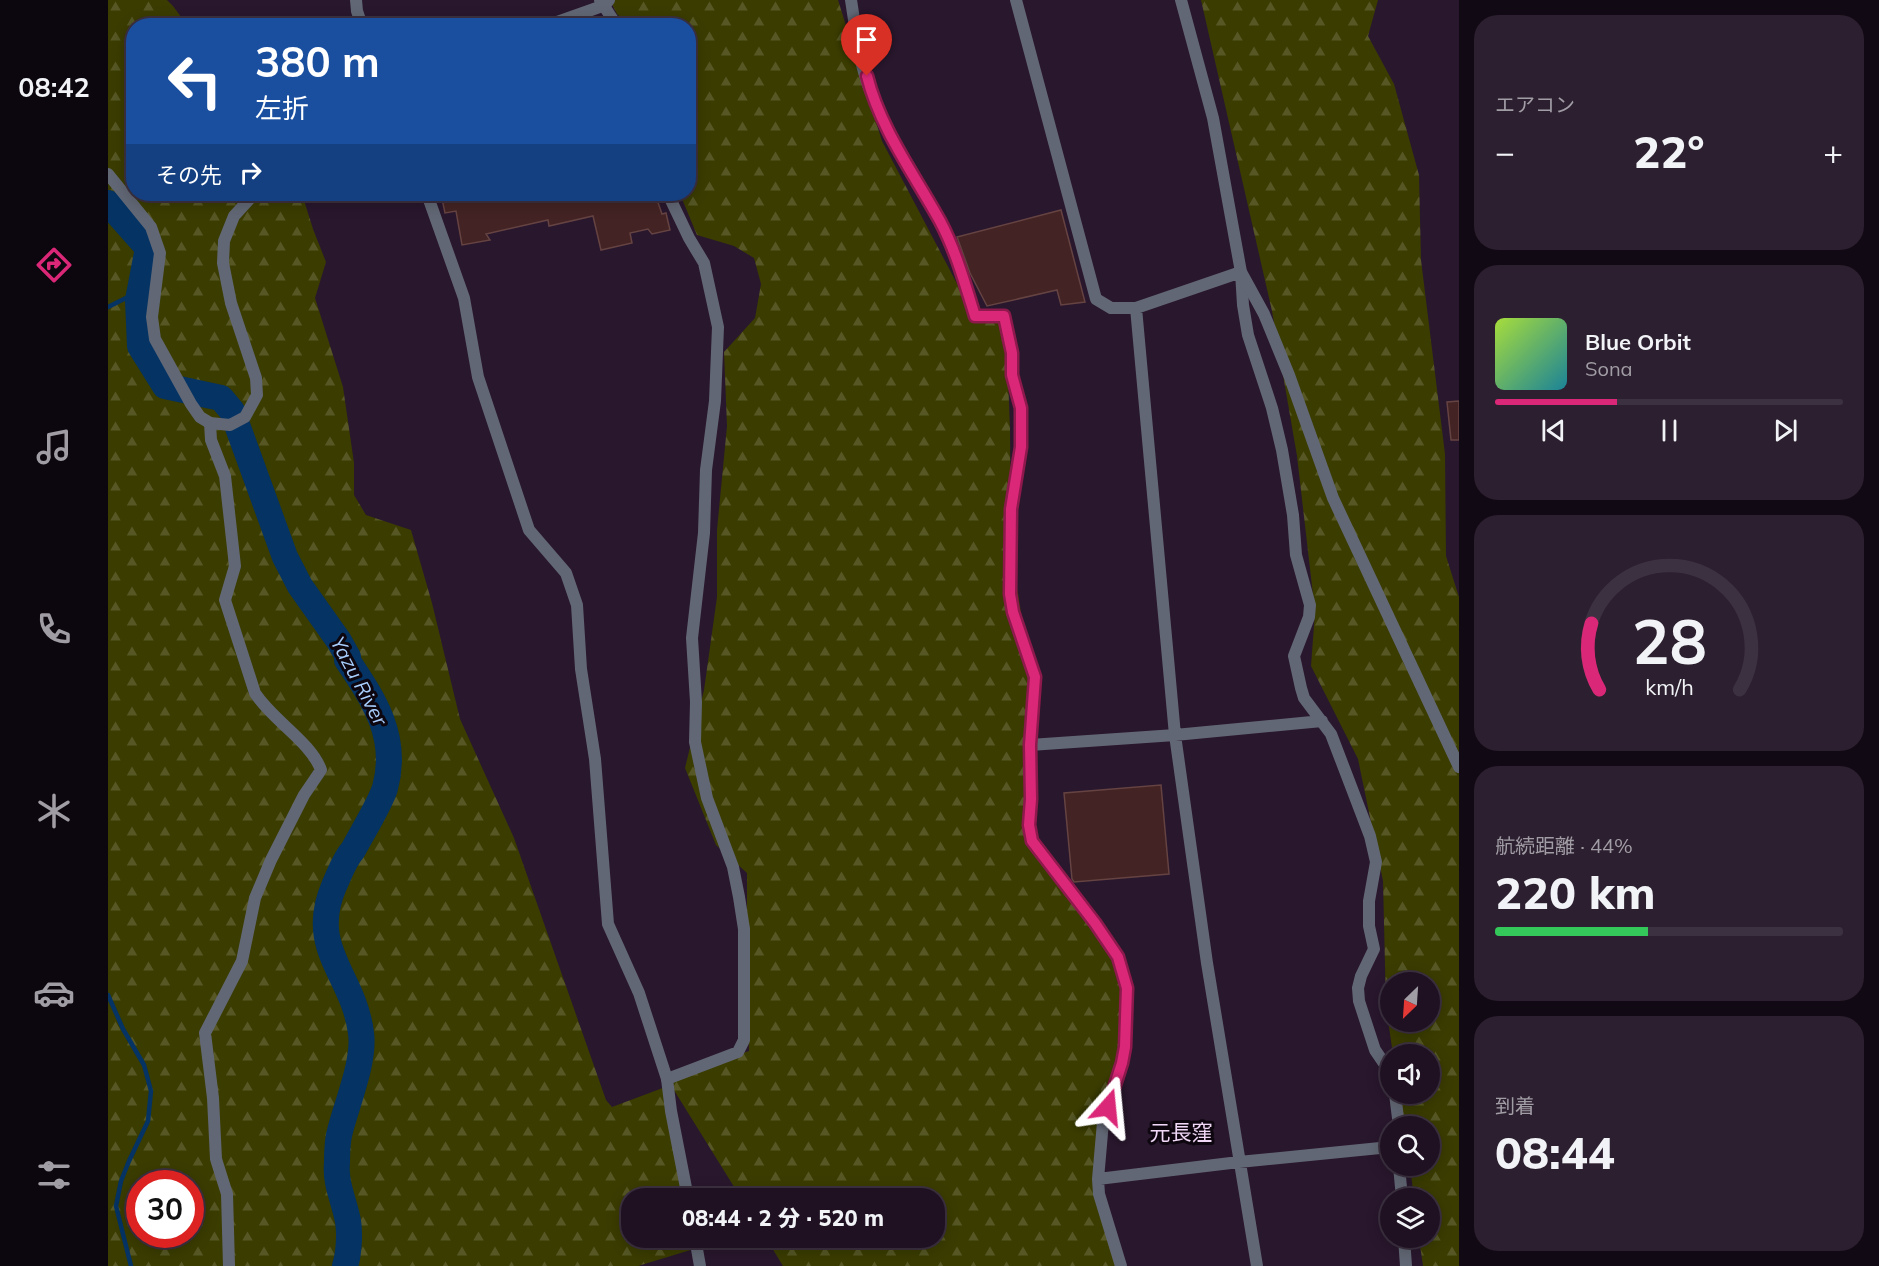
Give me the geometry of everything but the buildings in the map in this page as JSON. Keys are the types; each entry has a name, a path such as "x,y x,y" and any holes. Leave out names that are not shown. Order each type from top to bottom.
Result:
{"street":[{"path":"356,0 359,18"},
{"path":"851,0 858,45 871,92 905,160 941,223 960,265 975,316 1004,316 1012,353 1012,375 1021,408 1021,447 1011,509 1010,594 1013,612 1035,677 1030,745 1029,825 1032,841 1118,957 1127,988 1125,1047 1103,1122 1098,1179 1099,1194 1121,1266"},
{"path":"1016,0 1096,299 1111,308 1136,308 1241,272"},
{"path":"1181,0 1213,118 1241,272 1248,335 1272,408 1282,450 1293,515 1296,555 1310,605 1310,616 1294,660 1304,698 1331,734 1370,836 1376,862 1369,900 1369,926 1374,949 1358,988 1359,1001 1375,1050 1380,1057"},
{"path":"566,18 605,2 613,18"},
{"path":"108,174 126,196"},
{"path":"130,201 152,227 160,253 152,317 155,339 200,417 210,423 230,425 245,417 257,395 256,378 231,303 223,263 224,241 234,216 248,201"},
{"path":"429,201 464,298 478,377 530,530 566,573 577,605 581,669 595,759 608,924 639,993 667,1079 686,1188"},
{"path":"667,1079 738,1052 744,1040 744,928 739,897 733,867 707,798 694,742 696,702 692,638 704,533 706,470 715,401 718,327 704,263 671,201"},
{"path":"1241,272 1263,314 1289,375 1333,498 1459,767"},
{"path":"1136,308 1175,735 1192,865 1257,1266"},
{"path":"210,423 211,440 225,476 235,567 225,600 255,693 263,706 317,758 321,770 304,795 271,860 255,898 242,961 205,1033 213,1098 216,1159 227,1194 229,1266"},
{"path":"1030,745 1175,735 1322,721"},
{"path":"1098,1179 1380,1148"},
{"path":"697,1248 700,1266"},
{"path":"1405,1248 1406,1266"}],"green space":[{"path":"108,0 167,0 182,18 126,18 126,201 304,201 326,262 315,298 343,387 354,463 354,495 366,515 411,530 432,603 460,719 514,838 606,1100 612,1107 668,1086 686,1188 621,1188 621,1248 697,1248 638,1266 108,1266"},
{"path":"610,0 838,0 882,141 974,316 1006,324 1011,550 1031,674 1025,825 1095,923 1127,988 1115,1086 1098,1179 1119,1266 783,1266 772,1248 945,1248 945,1188 735,1188 667,1079 749,1051 747,873 716,845 685,768 704,690 717,597 717,530 727,426 724,352 755,318 761,284 754,258 734,246 697,235 683,201 696,201 696,18 621,18"},
{"path":"1201,0 1378,0 1368,36 1394,84 1419,175 1421,260 1445,454 1446,556 1459,597 1459,1266 1423,1266 1420,1248 1440,1248 1440,1188 1413,1188 1411,1176 1440,1176 1440,1116 1402,1116 1401,1104 1440,1104 1440,1044 1392,1044 1390,1032 1440,1032 1440,972 1385,972 1383,881 1358,759 1311,666 1315,612 1297,456 1272,311"}],"waterway":[{"name":"Yazu River","path":"108,203 148,248 138,300 140,346 165,386 221,398 232,411 285,557 300,586 339,641 348,657 347,660 375,705 386,736 389,752 385,788 342,867 327,908 326,927 329,945 357,1013 362,1044 358,1069 337,1147 337,1178 349,1226 345,1266"},
{"path":"108,307 140,291"},
{"path":"108,995 123,1029 144,1065 151,1091 148,1121 121,1181 116,1206 131,1266"}],"district":[{"name":"元長窪","path":"1181,1133"}],"route":[{"path":"867,76 871,92 889,130 941,223 960,265 975,316 1004,316 1012,353 1012,375 1021,408 1021,447 1011,509 1010,594 1013,612 1035,677 1030,745 1029,825 1032,841 1118,957 1127,988 1125,1047 1108,1107"}]}
